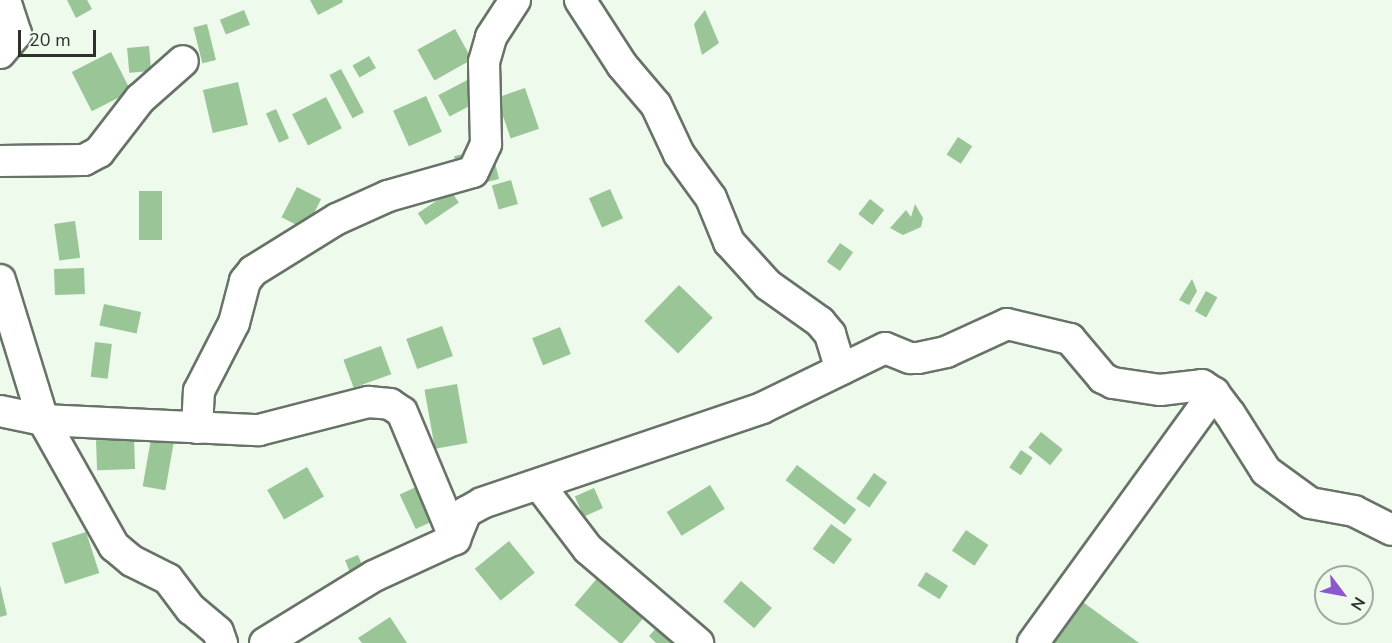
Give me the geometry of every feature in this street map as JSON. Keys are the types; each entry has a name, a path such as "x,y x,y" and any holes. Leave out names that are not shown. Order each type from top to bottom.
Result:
{"street":[{"path":"0,53 16,34 5,0"},
{"path":"197,428 200,391 234,323 246,281 253,271 357,210 388,196 473,172 486,144 484,62 491,37 514,0"},
{"path":"580,0 622,65 656,105 679,154 711,198 729,242 768,285 820,322 830,334 841,369"},
{"path":"0,161 84,160 99,152 140,99 183,62"},
{"path":"0,280 43,420 114,546 132,561 168,579 191,609 218,632 222,643"},
{"path":"265,643 374,576 455,539 466,512 474,507 762,408 885,348 910,358 946,352 1012,324 1070,339 1103,378 1113,384 1160,390 1202,385 1214,393 1266,471 1310,503 1354,512 1392,530"},
{"path":"1034,643 1214,393"},
{"path":"0,411 43,420 259,430 368,402 390,405 402,412 455,539"},
{"path":"540,486 588,549 698,643"}],"building":[{"path":"67,0 87,0 92,9 76,18"},
{"path":"310,0 342,0 343,2 318,15"},
{"path":"244,10 250,25 226,35 220,20"},
{"path":"705,10 719,43 702,55 694,24"},
{"path":"207,24 216,60 202,63 193,27"},
{"path":"455,29 472,60 434,80 417,50"},
{"path":"149,46 151,71 129,73 127,48"},
{"path":"111,52 131,91 92,111 72,72"},
{"path":"369,56 376,68 360,78 353,66"},
{"path":"341,69 364,112 353,118 330,75"},
{"path":"471,78 482,99 450,117 438,95"},
{"path":"238,82 248,125 213,133 203,90"},
{"path":"525,88 539,129 511,138 497,98"},
{"path":"426,96 442,132 409,146 393,111"},
{"path":"326,97 342,128 308,145 292,114"},
{"path":"276,109 289,138 279,143 266,113"},
{"path":"958,137 972,146 961,164 947,155"},
{"path":"491,147 499,179 462,188 454,156"},
{"path":"511,180 518,204 499,210 492,186"},
{"path":"297,187 321,199 306,230 282,217"},
{"path":"610,189 623,218 602,228 589,198"},
{"path":"139,191 162,191 162,240 139,240"},
{"path":"451,191 459,203 426,225 418,213"},
{"path":"870,199 884,210 872,225 858,214"},
{"path":"915,204 923,218 921,227 903,235 890,228 906,210 911,217"},
{"path":"75,221 80,258 59,261 54,224"},
{"path":"840,243 853,252 840,271 827,262"},
{"path":"84,268 85,294 55,295 54,269"},
{"path":"1192,279 1197,291 1189,305 1179,300"},
{"path":"679,285 713,318 678,354 644,321"},
{"path":"1206,291 1217,297 1206,317 1195,311"},
{"path":"104,304 141,312 137,333 99,326"},
{"path":"442,326 453,356 417,369 406,339"},
{"path":"560,327 571,354 543,365 532,338"},
{"path":"95,342 112,344 108,379 91,377"},
{"path":"381,346 391,374 354,388 343,360"},
{"path":"457,384 467,443 435,449 425,390"},
{"path":"1041,432 1063,450 1050,465 1028,448"},
{"path":"134,439 135,469 97,470 96,440"},
{"path":"151,439 174,443 165,490 143,486"},
{"path":"1021,450 1033,458 1021,475 1009,467"},
{"path":"797,465 856,510 845,525 786,480"},
{"path":"307,467 324,496 284,519 267,490"},
{"path":"874,473 887,482 869,508 856,498"},
{"path":"710,485 725,509 682,536 667,512"},
{"path":"416,487 432,521 416,529 400,495"},
{"path":"594,488 603,508 584,517 575,497"},
{"path":"831,524 852,539 834,564 813,549"},
{"path":"966,530 988,545 974,566 952,551"},
{"path":"86,532 99,573 65,584 52,543"},
{"path":"509,541 535,573 501,601 475,569"},
{"path":"358,555 364,570 351,575 345,560"},
{"path":"926,572 948,586 940,599 918,586"},
{"path":"599,576 646,615 622,643 620,643 575,605"},
{"path":"741,581 772,608 754,628 723,601"},
{"path":"0,585 7,615 0,617"},
{"path":"1080,600 1139,643 1049,643"},
{"path":"390,617 407,643 362,643 358,638"},
{"path":"659,625 680,643 656,643 649,636"}]}
